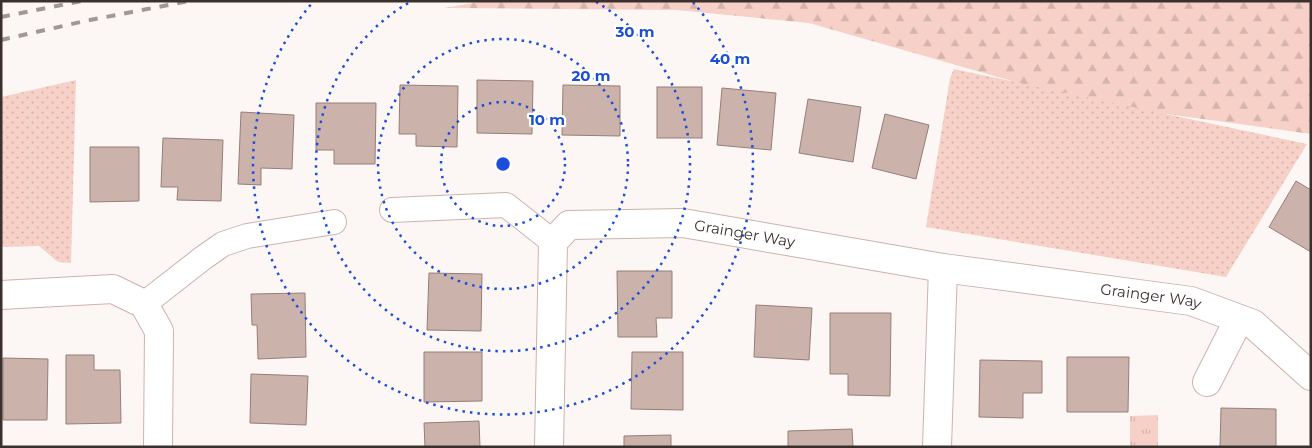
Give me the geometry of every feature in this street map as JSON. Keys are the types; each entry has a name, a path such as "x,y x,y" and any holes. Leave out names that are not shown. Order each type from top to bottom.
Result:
{"street":[{"name":"Grainger Way","path":"553,242 569,225 683,223 942,268 1191,301 1253,324 1311,376"},
{"path":"549,447 553,242"},
{"path":"937,447 942,268"},
{"path":"1,295 113,289 144,304 159,331 158,447"},
{"path":"1207,382 1239,319"}],"lane":[{"path":"392,210 506,206 553,242"},
{"path":"144,304 223,244 247,236 334,222"}],"green space":[{"path":"483,1 1311,1 1311,134 1152,112 1033,87 809,23 676,10 445,8"},
{"path":"954,69 1307,144 1226,277 926,227 950,78"},
{"path":"76,80 71,263 58,262 39,246 1,247 1,97"},
{"path":"1158,415 1158,447 1130,447 1130,416"}],"building":[{"path":"477,80 533,81 532,134 477,133"},
{"path":"400,85 458,86 457,147 416,146 416,134 399,134"},
{"path":"563,85 620,86 620,136 562,135"},
{"path":"657,87 702,87 702,138 657,138"},
{"path":"722,88 776,93 771,150 717,145"},
{"path":"808,99 861,107 853,162 799,153"},
{"path":"316,103 376,103 375,164 334,164 334,150 316,150"},
{"path":"241,112 294,115 292,169 261,168 261,185 238,184"},
{"path":"885,114 929,125 916,179 872,168"},
{"path":"163,138 223,140 221,201 177,200 178,187 161,187"},
{"path":"90,147 139,147 139,201 90,202"},
{"path":"1296,181 1311,190 1311,252 1269,227"},
{"path":"617,271 672,271 672,318 656,318 657,337 618,337"},
{"path":"429,273 482,274 481,331 427,330"},
{"path":"305,293 306,357 258,359 257,325 252,325 251,294"},
{"path":"756,305 812,308 809,360 754,357"},
{"path":"830,313 891,313 890,396 848,395 848,374 830,374"},
{"path":"424,352 482,352 482,401 424,402"},
{"path":"632,352 683,352 683,410 631,409"},
{"path":"66,355 94,355 94,370 120,370 121,423 66,424"},
{"path":"1067,357 1129,357 1128,412 1067,412"},
{"path":"3,358 48,359 47,420 3,420"},
{"path":"980,360 1042,361 1042,393 1023,393 1023,418 979,417"},
{"path":"251,374 308,376 306,425 250,423"},
{"path":"1221,408 1276,409 1276,447 1220,447"},
{"path":"479,421 480,447 425,447 424,423"},
{"path":"852,429 853,447 788,447 788,431"},
{"path":"671,435 671,447 624,447 624,436"}],"railway":[{"path":"1,17 82,1"},
{"path":"1,40 85,21 189,1"}]}
